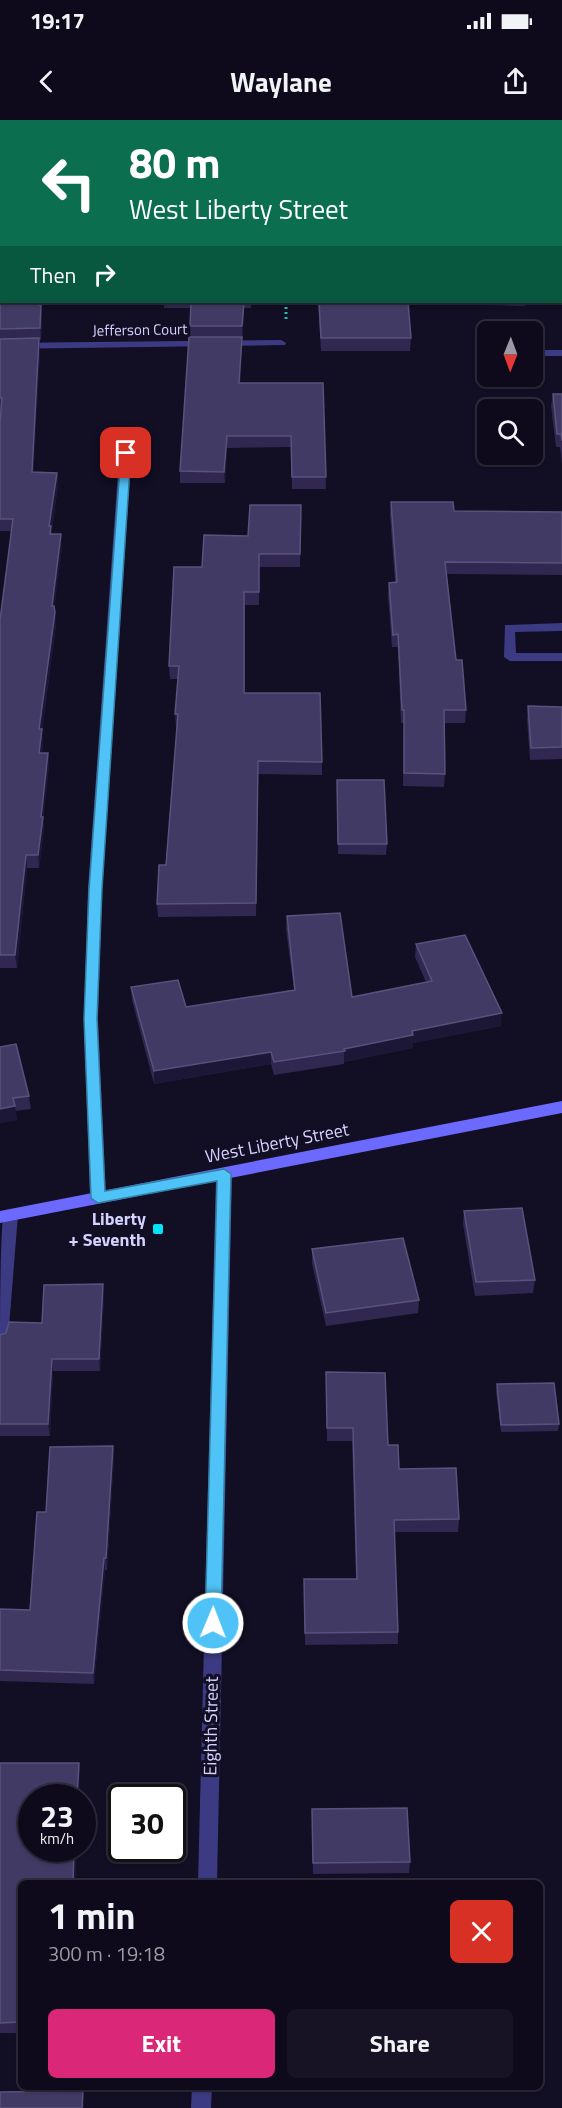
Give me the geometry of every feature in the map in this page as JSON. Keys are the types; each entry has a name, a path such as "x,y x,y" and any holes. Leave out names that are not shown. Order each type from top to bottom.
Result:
{"main road":[{"name":"West Liberty Street","path":"5,1216 562,1107"}],"street":[{"name":"Jefferson Court","path":"0,346 280,343"},
{"path":"543,353 562,353"},
{"path":"98,1198 91,1019 95,901 127,430"},
{"path":"562,627 509,628 510,657 562,657"},
{"name":"Eighth Street","path":"207,1880 224,1174"},
{"path":"0,1339 5,1216"},
{"path":"201,2108 202,2090"}],"building":[{"path":"0,303 39,303 41,305 40,328 0,329"},
{"path":"191,303 244,303 242,326 190,326"},
{"path":"319,303 408,303 411,338 321,338"},
{"path":"189,337 242,337 239,383 323,383 326,477 292,477 291,436 227,436 224,472 180,471"},
{"path":"39,338 32,472 57,473 49,526 51,526 50,534 61,534 52,606 55,612 39,729 42,729 39,753 48,753 38,855 26,855 15,955 0,955 0,620 13,519 0,519 2,398 0,398 0,339"},
{"path":"553,394 562,394 562,441 561,434 557,434"},
{"path":"391,502 453,502 454,511 562,512 562,563 445,562 456,660 462,660 466,710 444,710 445,774 404,773 404,710 402,710 398,634 393,635 389,583 397,582"},
{"path":"250,505 301,505 300,554 259,554 259,592 244,592 244,693 320,693 322,762 258,761 256,903 157,904 159,865 166,865 178,714 175,714 179,666 169,666 174,567 202,567 204,535 248,536"},
{"path":"528,706 562,707 562,747 531,748"},
{"path":"337,780 384,780 387,844 338,844"},
{"path":"340,913 352,997 432,981 416,944 465,935 502,1013 412,1031 413,1035 344,1049 345,1051 274,1062 271,1052 154,1071 131,987 178,980 186,1007 295,990 287,916"},
{"path":"16,1044 29,1096 13,1098 15,1106 0,1109 0,1047"},
{"path":"522,1208 535,1280 476,1282 464,1211"},
{"path":"403,1238 419,1300 326,1313 312,1249"},
{"path":"103,1284 99,1359 52,1359 48,1424 0,1424 0,1335 6,1333 9,1322 42,1323 44,1285"},
{"path":"326,1372 385,1373 388,1445 398,1445 399,1469 456,1468 459,1519 394,1520 398,1632 305,1633 304,1579 357,1579 353,1428 327,1428"},
{"path":"554,1383 559,1424 501,1425 497,1384"},
{"path":"113,1446 106,1558 104,1558 93,1673 0,1670 0,1609 30,1610 37,1512 46,1512 50,1447"},
{"path":"0,1763 79,1763 78,1784 18,1784 18,1862 74,1862 73,1880 18,1880 18,2022 0,2023"},
{"path":"407,1808 410,1862 313,1863 312,1809"},
{"path":"83,2091 82,2108 0,2108 0,2092"}],"place":[{"name":"Liberty + Seventh","path":"158,1229"}],"route":[{"path":"126,453 95,889 91,1019 98,1198 224,1174 213,1623"}]}
